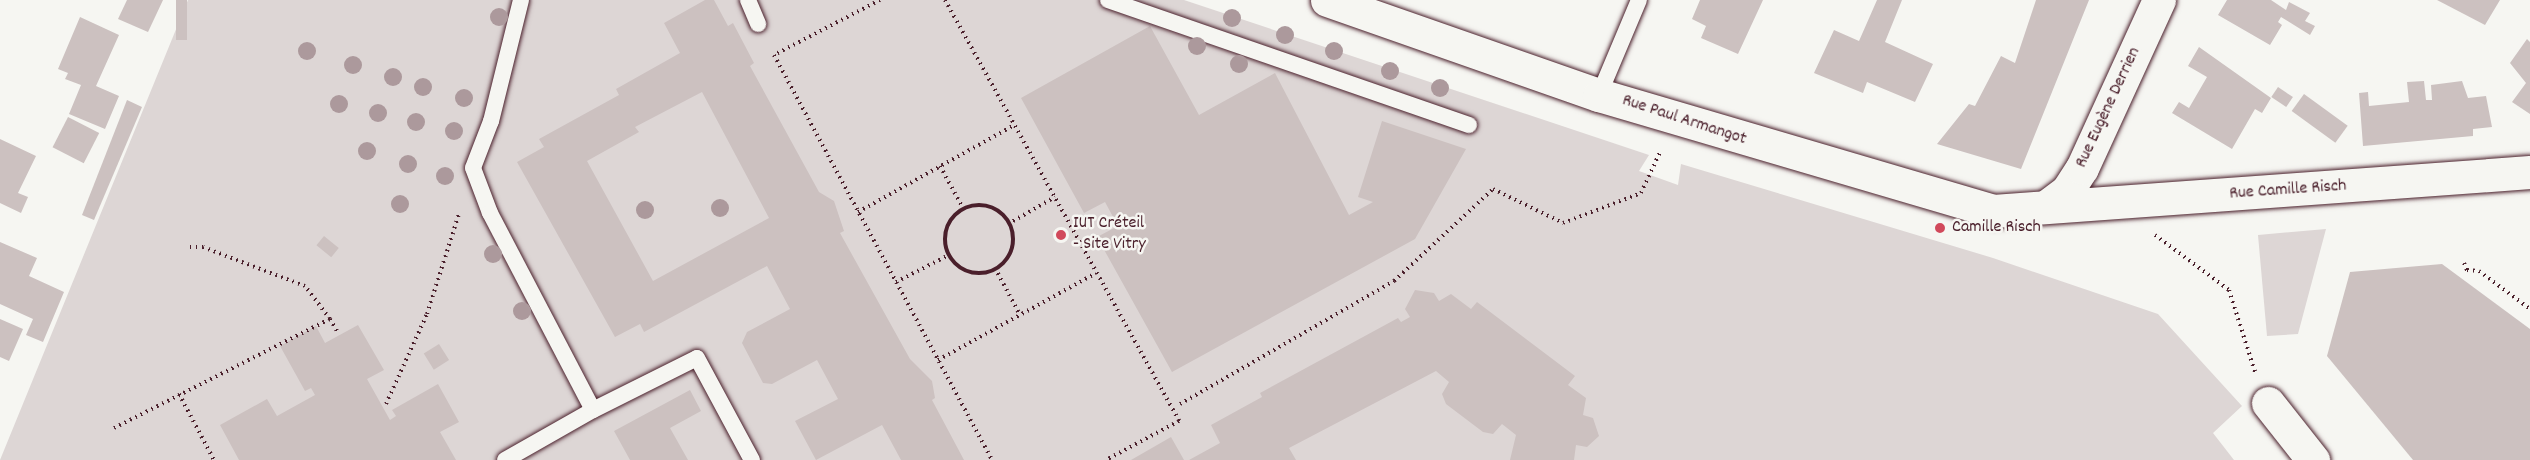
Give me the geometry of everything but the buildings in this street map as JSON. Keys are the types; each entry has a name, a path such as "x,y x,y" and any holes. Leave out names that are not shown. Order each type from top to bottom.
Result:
{"street":[{"name":"Rue Paul Armangot","path":"1327,0 1599,95 1974,207 2019,213 2047,207"},
{"name":"Rue Eugène Derrien","path":"2047,207 2067,192 2082,168 2159,0"},
{"name":"Rue Camille Risch","path":"2047,207 2530,172"},
{"path":"2268,403 2313,460"}],"lane":[{"path":"521,0 491,121 473,168 490,213 593,410"},
{"path":"748,0 758,24"},
{"path":"1108,0 1469,125"},
{"path":"1599,95 1639,0"},
{"path":"505,460 593,410 697,357 752,460"}],"path":[{"path":"880,0 774,56 992,460"},
{"path":"945,0 1179,421 1106,460"},
{"path":"1180,404 1394,280 1493,189 1563,223 1641,193 1673,118"},
{"path":"858,212 1014,125"},
{"path":"940,166 963,208"},
{"path":"1008,224 1055,197"},
{"path":"2134,202 2134,220 2229,290 2268,403"},
{"path":"974,203 1001,212 1008,224 1015,236 1006,263 981,275 955,267 943,242 951,214 974,203"},
{"path":"386,404 427,314 462,204"},
{"path":"188,247 203,248 305,286 338,333"},
{"path":"896,282 950,255"},
{"path":"2464,262 2467,270 2479,271 2530,309"},
{"path":"995,268 1020,315"},
{"path":"938,360 1096,273"},
{"path":"114,428 330,319"},
{"path":"179,394 214,460"}],"shaded area":[{"path":"188,0 1184,0 1649,155 1639,171 1678,185 1681,164 1993,258 2158,314 2242,406 2213,433 2234,460 0,460"},
{"path":"2326,229 2298,334 2267,336 2258,235"}],"place":[{"name":"Camille Risch","path":"1940,228"},
{"name":"IUT Créteil - Site Vitry","path":"1061,235"}]}
